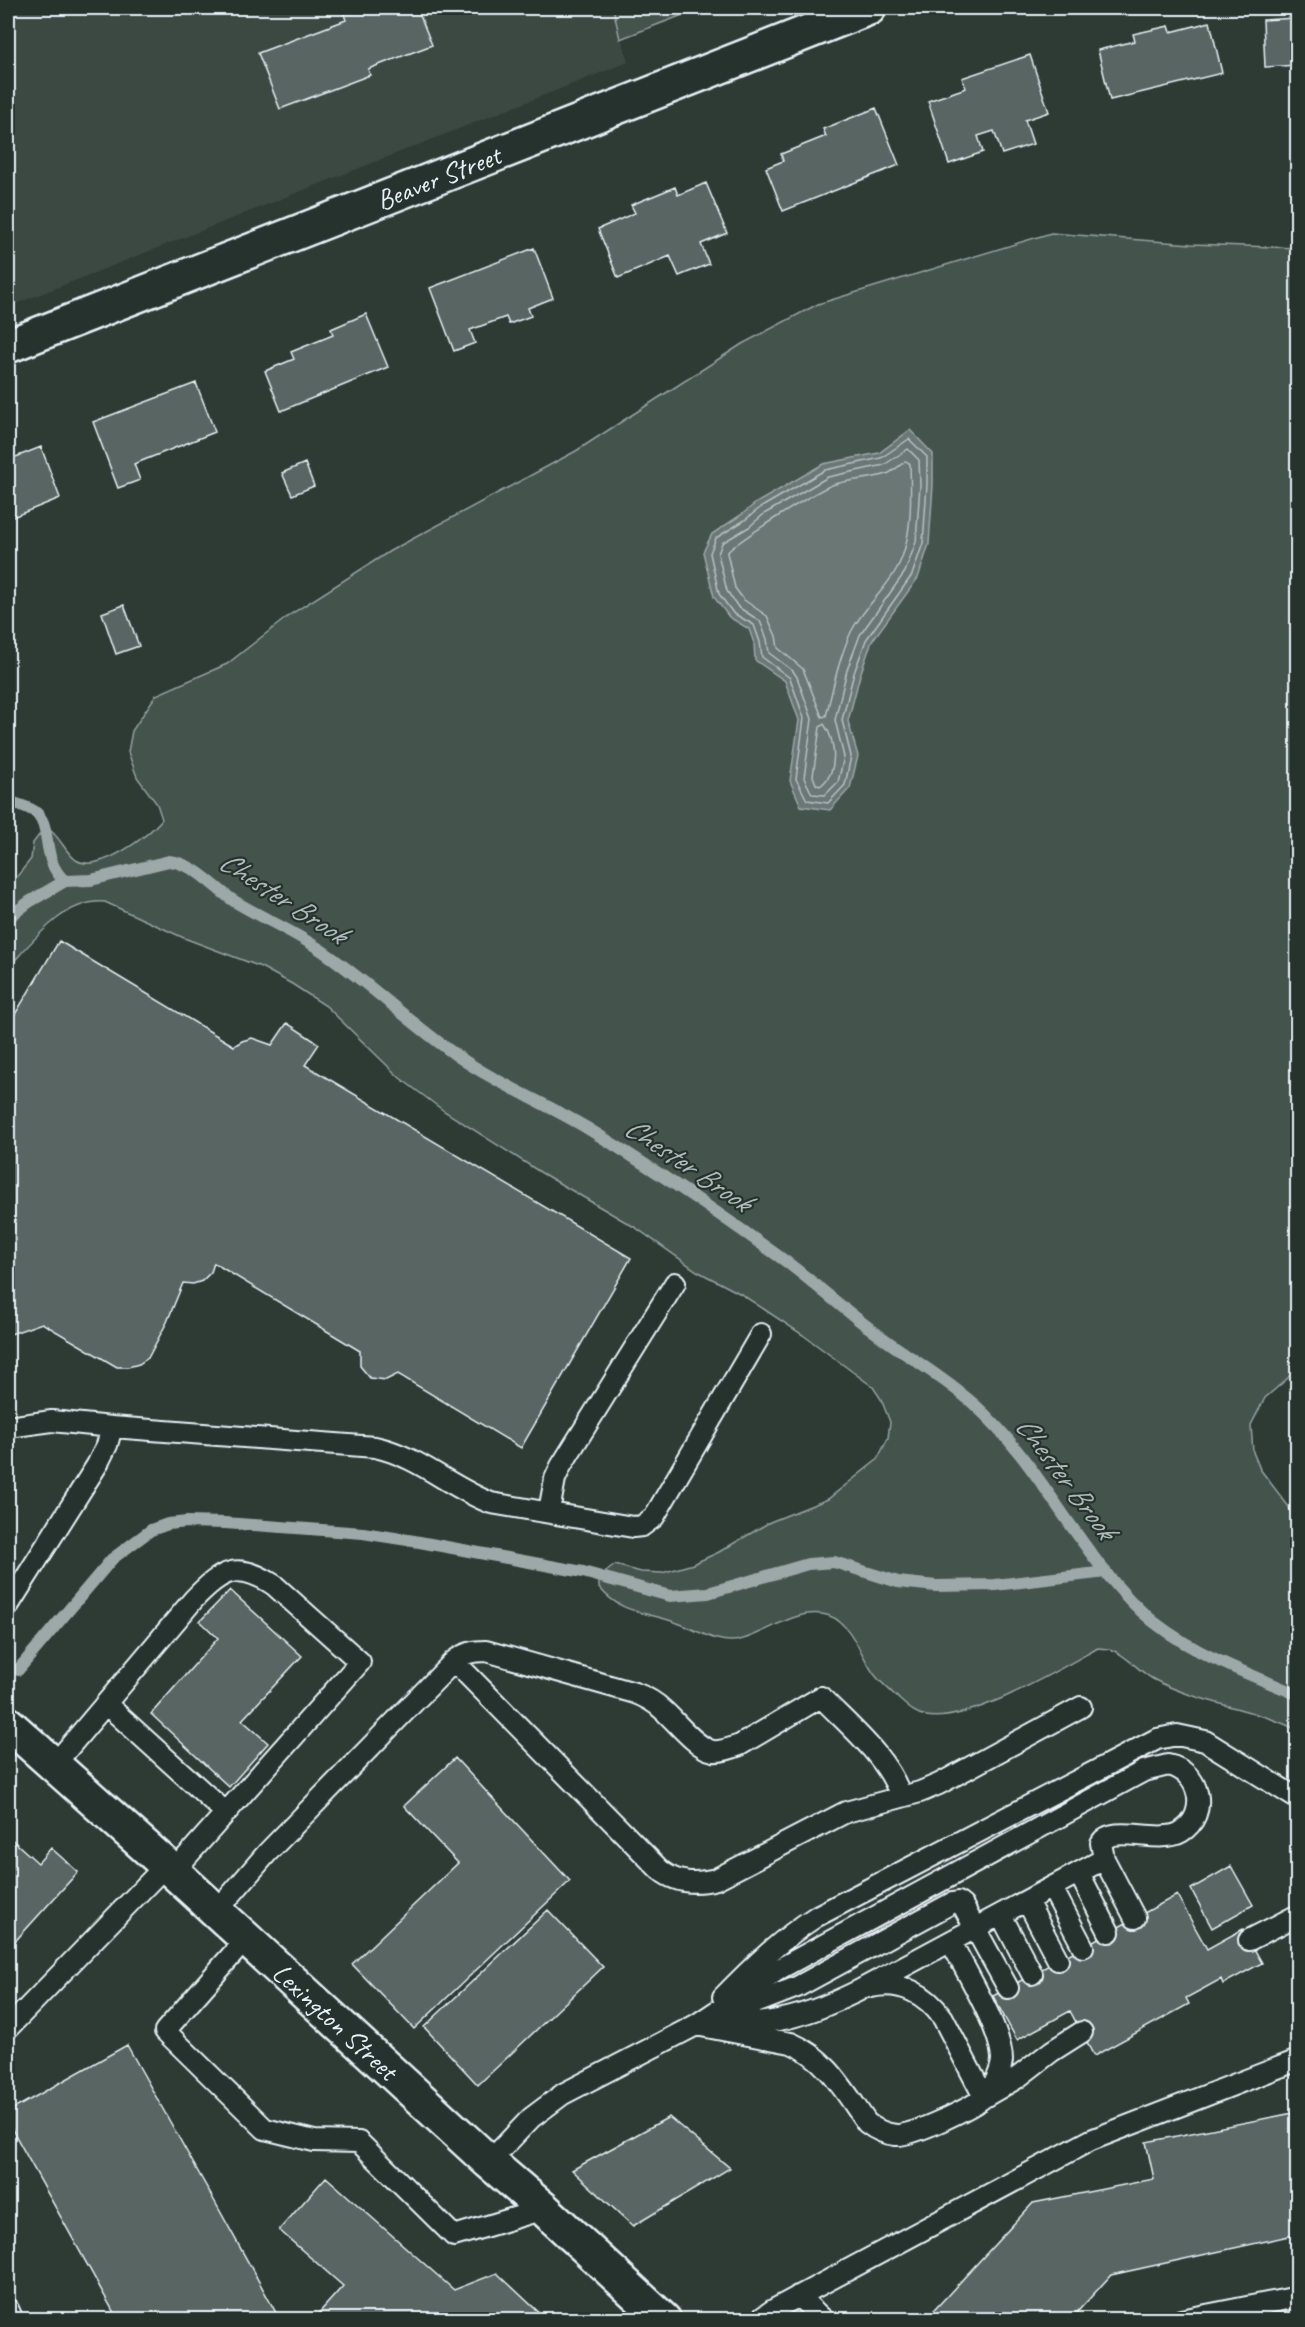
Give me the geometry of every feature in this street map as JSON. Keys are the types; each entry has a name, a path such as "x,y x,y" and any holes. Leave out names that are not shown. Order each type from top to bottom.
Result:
{"main road":[{"name":"Beaver Street","path":"8,346 869,8"},
{"name":"Lexington Street","path":"8,1724 664,2319"}],"lane":[{"path":"549,1511 555,1479 561,1466 675,1283"},
{"path":"8,1427 52,1421 375,1447 403,1456 477,1498 491,1503 633,1527 642,1526 654,1518 761,1334"},
{"path":"8,1606 97,1465 107,1445 112,1427"},
{"path":"8,2028 226,1813 360,1662 274,1584 245,1571 232,1571 219,1576 194,1599 54,1766"},
{"path":"216,1912 267,1853 454,1661 468,1652 486,1651 635,1693 649,1699 696,1742 712,1751 726,1750 740,1745 821,1696 882,1761 892,1775 901,1797"},
{"path":"454,1661 660,1870 669,1878 680,1881 703,1882 716,1879 846,1812 939,1784 1081,1707"},
{"path":"106,1704 226,1813"},
{"path":"696,2025 762,1957 798,1928 1157,1739 1177,1735 1205,1742 1298,1799"},
{"path":"489,2162 531,2118 563,2094 696,2025 781,1968 1144,1771 1168,1765 1178,1767 1187,1773 1198,1794 1198,1808 1187,1828 1166,1837 1109,1835 1101,1843 1104,1859 1135,1918"},
{"path":"696,2025 766,2022 785,2019 823,2007 976,1929 1104,1859"},
{"path":"1079,1873 1109,1932"},
{"path":"1052,1888 1083,1947"},
{"path":"1027,1901 1058,1960"},
{"path":"696,2025 797,1987 952,1903 958,1902 963,1906 1008,1988"},
{"path":"1001,1915 1032,1974"},
{"path":"1249,1941 1298,1915"},
{"path":"246,1940 165,2031 265,2129 314,2141 359,2142 454,2236 544,2209"},
{"path":"951,1942 988,2016 1001,2049 1002,2061 999,2073 984,2097"},
{"path":"858,1990 876,1986 902,1986 926,1999 943,2018 984,2097"},
{"path":"696,2025 791,2043 805,2049 826,2067 867,2123 876,2130 898,2135 915,2132 984,2097 1017,2078 1052,2051 1082,2032"},
{"path":"759,2319 1091,2140 1298,2060"},
{"path":"798,2296 824,2319"},
{"path":"1181,2319 1298,2297"},
{"path":"8,2309 13,2319"}],"shaded area":[{"path":"8,8 613,8 628,62 8,307"},
{"path":"613,8 701,8 620,39"},
{"path":"1051,233 1191,244 1297,248 1298,1364 1288,1378 1265,1398 1251,1425 1253,1452 1260,1469 1289,1507 1296,1530 1297,1730 1280,1722 1171,1687 1148,1676 1117,1652 1098,1648 1038,1681 989,1704 966,1712 926,1716 909,1708 880,1681 847,1629 832,1617 822,1614 801,1615 750,1637 724,1641 669,1620 636,1612 617,1603 599,1587 599,1577 615,1565 641,1572 662,1573 693,1564 719,1552 770,1522 828,1499 877,1460 888,1438 890,1422 881,1399 873,1387 803,1335 741,1294 697,1271 636,1228 540,1172 444,1111 400,1078 326,1006 261,967 184,938 105,902 76,907 63,914 39,934 8,968 8,888 31,859 33,843 40,834 51,831 76,860 85,863 97,862 135,843 162,819 157,804 137,777 128,752 132,731 156,695 227,664 291,614 390,551 576,451 742,344 818,304"}],"water":[{"path":"910,430 933,454 929,544 918,578 872,641 860,675 848,721 858,756 850,788 830,810 801,806 790,781 799,720 785,681 755,660 754,643 749,629 729,617 714,597 703,552 712,534 756,503 823,464 879,453"}],"building":[{"path":"342,8 417,8 432,45 368,69 370,75 280,109 258,53 346,20"},
{"path":"1294,12 1298,12 1298,65 1265,67 1263,20 1295,18"},
{"path":"1210,22 1222,73 1110,100 1098,50 1135,41 1133,34 1169,26 1171,32"},
{"path":"1030,55 1049,112 1025,120 1033,144 1002,154 994,131 978,136 983,152 949,164 928,101 966,88 962,78"},
{"path":"876,108 899,165 783,211 766,168 783,161 781,154 826,136 823,129"},
{"path":"706,183 727,233 701,244 709,264 679,276 670,256 618,278 598,229 635,213 631,205 675,187 678,195"},
{"path":"534,248 553,298 528,308 531,316 509,324 506,317 470,330 475,343 454,351 430,288"},
{"path":"366,314 388,367 281,411 265,371 294,359 291,352 333,335 331,329"},
{"path":"196,383 215,432 134,464 140,480 118,488 93,422"},
{"path":"41,447 60,498 8,519 8,460"},
{"path":"305,463 314,486 292,495 282,473"},
{"path":"124,605 139,646 116,654 102,613"},
{"path":"59,941 234,1046 252,1038 272,1045 287,1023 319,1044 305,1065 631,1258 521,1448 398,1374 386,1380 370,1378 360,1366 360,1351 214,1263 211,1272 202,1281 193,1284 183,1283 167,1322 148,1358 139,1364 117,1367 42,1323 8,1335 8,1026"},
{"path":"230,1590 302,1656 242,1720 268,1743 229,1787 151,1714 218,1638 200,1621"},
{"path":"455,1758 570,1881 414,2029 352,1964 458,1863 404,1806"},
{"path":"8,1836 38,1863 51,1848 78,1872 8,1949"},
{"path":"1231,1866 1253,1905 1212,1928 1191,1889"},
{"path":"1177,1895 1207,1949 1243,1929 1262,1963 1223,1984 1221,1979 1186,1998 1189,2004 1094,2056 1070,2011 1017,2040 993,1996"},
{"path":"548,1910 603,1967 478,2085 424,2027"},
{"path":"127,2045 280,2320 118,2320 8,2122 8,2112"},
{"path":"1298,2112 1298,2234 1111,2275 1070,2320 925,2320 1033,2203 1154,2179 1146,2142"},
{"path":"669,2117 730,2168 633,2226 572,2170"},
{"path":"326,2177 454,2290 497,2273 547,2320 325,2320 318,2314 343,2286 279,2230"}],"waterway":[{"name":"Chester Brook","path":"8,801 31,809 40,817 44,824 52,863 65,881 91,880 169,861 187,866 234,901 321,950 472,1065 587,1128 714,1211 788,1263 861,1322 976,1406 1020,1454 1097,1562 1141,1611 1176,1638 1196,1649 1298,1695"},
{"path":"8,918 29,902 65,881"},
{"path":"18,1670 112,1559 151,1530 168,1524 187,1522 363,1533 583,1572 670,1596 708,1593 808,1564 834,1562 898,1582 936,1586 995,1585 1106,1572"}]}
